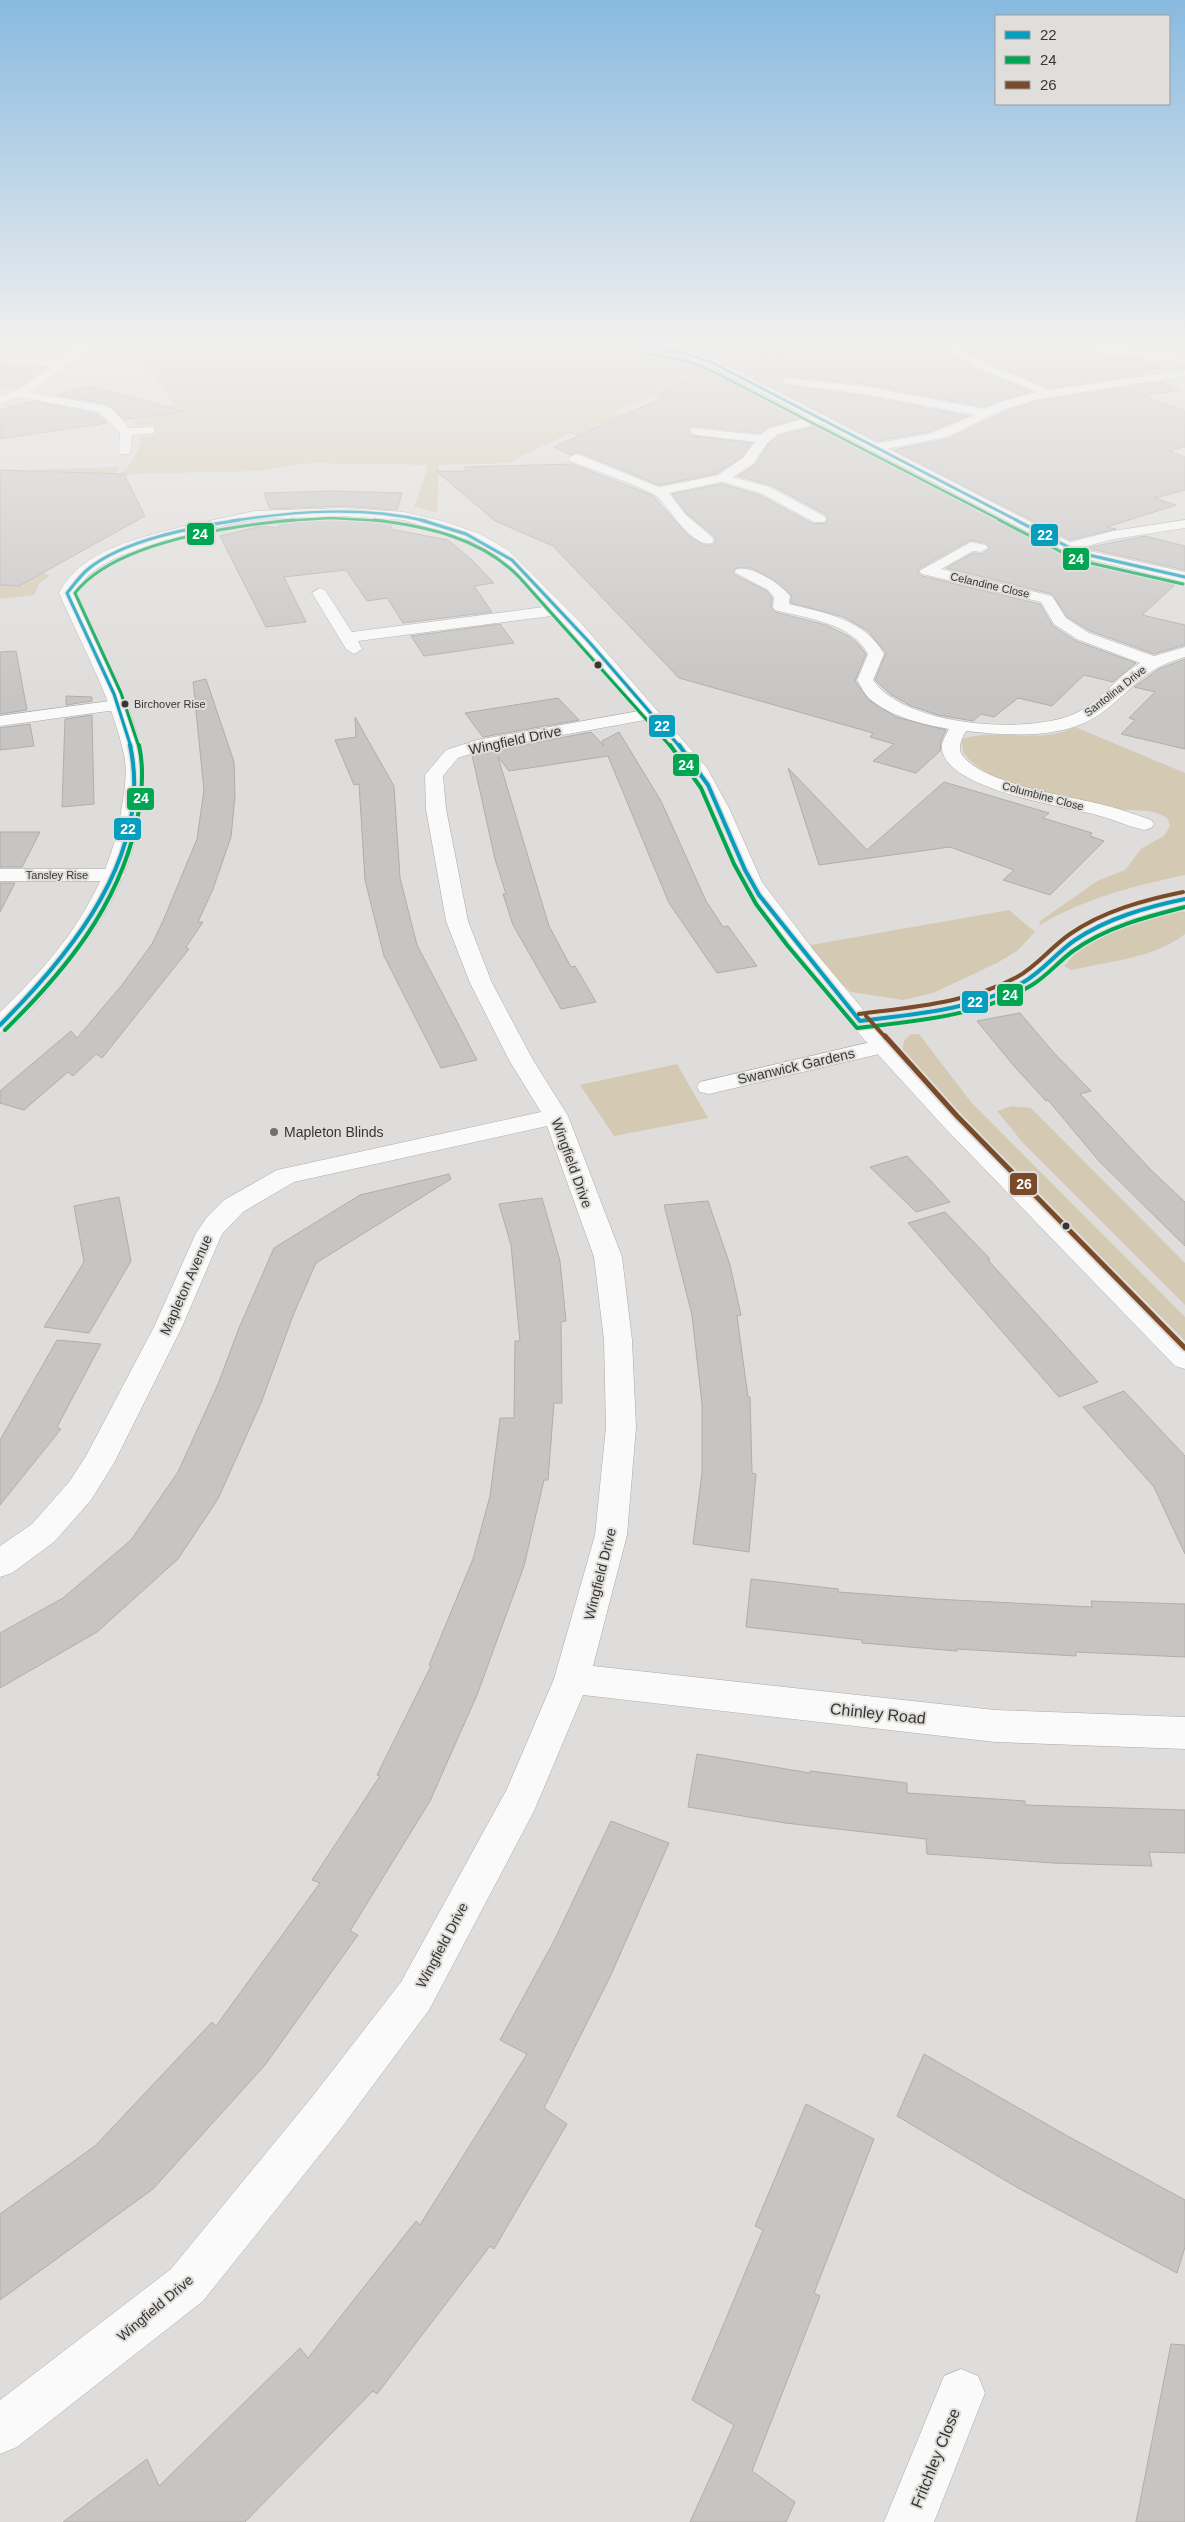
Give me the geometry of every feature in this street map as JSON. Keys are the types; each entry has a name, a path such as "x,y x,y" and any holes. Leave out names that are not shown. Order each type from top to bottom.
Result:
{"street":[{"path":"590,464 658,491 667,497 673,508 684,520 707,540"},
{"path":"658,491 722,478 744,464"},
{"path":"909,464 1068,547 1101,560 1185,577"},
{"path":"722,478 765,490 819,519"},
{"path":"0,1025 38,986 93,914 115,875 127,840 134,793 134,758 117,705 67,593 69,586 89,568 110,556 140,544 186,530 255,515 369,512 404,516 441,525 475,536 503,553 575,626 700,772 714,797 752,883 807,957 860,1021 952,1121 1185,1359"},
{"path":"1136,519 1149,530"},
{"path":"1068,547 1112,536 1185,524"},
{"name":"Celandine Close","path":"981,548 971,546 926,571 1037,595 1047,599 1060,621 1083,636 1153,662"},
{"name":"Santolina Drive","path":"742,572 773,587 782,596 781,607 833,621 861,636 874,648 876,654 865,680 867,686 878,699 904,711 960,725 1020,729 1048,727 1073,721 1092,712 1136,673 1153,662 1185,652"},
{"path":"320,593 351,644 559,610"},
{"path":"0,721 117,705"},
{"name":"Wingfield Drive","path":"0,2430 187,2285 327,2112 415,1996 521,1799 572,1679 612,1535 621,1417 618,1340 608,1258 556,1116 521,1060 481,983 457,921 439,826 434,775 452,754 483,744 650,714"},
{"name":"Columbine Close","path":"960,725 950,744 952,754 959,763 974,773 1018,791 1118,815 1144,824"},
{"name":"Tansley Rise","path":"0,875 115,875"},
{"path":"860,1021 909,1014 992,996 1022,983 1075,940 1097,928 1128,914 1185,899"},
{"name":"Swanwick Gardens","path":"709,1087 884,1046"},
{"name":"Mapleton Avenue","path":"0,1564 43,1532 80,1491 98,1463 168,1327 208,1233 216,1220 231,1207 250,1194 286,1176 556,1116"},
{"name":"Chinley Road","path":"572,1679 995,1726 1185,1733"},
{"name":"Fritchley Close","path":"908,2522 961,2393"}],"shaded area":[{"path":"130,464 306,464 259,471 131,474 104,489"},
{"path":"351,464 484,464 439,465 437,512 414,507 428,465"},
{"path":"730,464 718,475 661,487 610,465"},
{"path":"121,467 114,474 0,492 35,469"},
{"path":"0,566 44,573 50,576 39,584 34,595 0,599"},
{"path":"1075,727 1185,773 1185,875 1092,900 1040,925 1039,922 1097,881 1125,870 1142,848 1164,836 1170,826 1168,819 1156,813 1110,808 1010,783 983,771 963,752 962,739 990,735 1047,735"},
{"path":"1170,907 1185,912 1185,934 1172,942 1159,949 1130,958 1071,970 1064,966 1088,944 1112,929 1139,917"},
{"path":"1009,910 1035,932 1017,951 997,963 933,993 903,1000 851,992 834,978 805,946"},
{"path":"911,1034 919,1034 971,1102 1185,1317 1185,1344 958,1117 902,1054 904,1041"},
{"path":"677,1064 708,1118 614,1136 580,1085"},
{"path":"1012,1106 1031,1108 1185,1263 1185,1305 1023,1143 997,1111"}],"building":[{"path":"572,464 652,495 689,536 704,545 712,545 716,541 714,536 687,514 672,494 722,484 759,495 813,524 826,523 828,518 825,514 771,485 738,476 755,465 894,464 1074,558 1178,582 1142,615 1185,625 1185,645 1154,654 1090,631 1067,617 1052,594 946,568 973,553 982,554 990,548 986,543 970,540 918,569 918,572 922,576 1040,604 1053,626 1076,641 1136,663 1113,682 1084,675 1052,706 1018,698 994,717 981,714 973,721 967,720 938,715 911,706 890,694 875,680 886,653 868,631 844,617 791,603 791,595 774,580 751,568 736,568 733,574 767,591 772,598 771,607 775,612 826,625 850,637 859,645 866,654 855,681 869,700 896,717 946,730 941,741 940,751 916,773 873,761 894,744 870,737 873,733 679,678 553,546 495,521 436,471 466,471 465,467"},
{"path":"607,464 732,464 717,473 659,485"},
{"path":"921,464 1185,464 1185,490 1155,498 1176,505 1107,527 1116,529 1070,540"},
{"path":"0,470 124,474 145,516 19,586 0,585"},
{"path":"333,491 402,493 397,510 343,506 270,509 264,493"},
{"path":"343,518 393,521 391,529 448,540 472,560 494,583 474,586 492,612 403,623 387,598 367,601 346,570 284,577 306,622 266,627 220,536 262,526 279,528 275,520"},
{"path":"1145,536 1185,546 1185,570 1086,548"},
{"path":"500,624 514,643 424,656 411,636"},
{"path":"16,651 27,710 0,714 0,652"},
{"path":"1185,659 1185,749 1121,734 1135,720 1129,718 1155,692 1134,687 1159,669"},
{"path":"206,679 234,762 235,796 231,837 213,889 198,922 203,922 186,947 189,949 102,1058 96,1054 73,1076 68,1072 24,1110 0,1103 0,1091 71,1031 77,1038 122,985 152,944 197,839 204,790 193,682"},
{"path":"66,696 92,697 92,701 66,705"},
{"path":"558,698 579,720 483,737 465,713"},
{"path":"92,715 94,804 62,807 65,719"},
{"path":"355,717 394,786 400,878 417,945 477,1060 441,1068 384,956 365,880 359,784 354,785 335,740 356,737"},
{"path":"30,724 34,746 0,750 0,728"},
{"path":"591,732 604,746 602,741 619,732 661,801 706,901 723,927 728,926 757,966 717,973 669,903 608,756 509,771 498,757 549,926 571,967 575,966 596,1002 561,1009 513,925 503,894 506,894 495,859 472,755"},
{"path":"788,768 867,850 944,782 1049,813 1043,818 1092,833 1090,836 1104,841 1050,895 1003,880 1014,870 950,847 819,865"},
{"path":"0,832 40,832 22,867 0,867"},
{"path":"0,883 15,883 0,912"},
{"path":"1020,1013 1054,1053 1091,1091 1080,1094 1151,1170 1185,1202 1185,1246 1099,1161 1048,1100 1046,1101 1014,1066 977,1021"},
{"path":"907,1156 950,1202 916,1212 870,1167"},
{"path":"449,1174 451,1179 316,1263 294,1313 261,1403 218,1499 178,1559 97,1632 0,1688 0,1633 63,1598 131,1540 178,1472 218,1384 239,1328 274,1248 360,1195"},
{"path":"119,1197 131,1261 89,1333 44,1327 84,1262 74,1206"},
{"path":"542,1198 560,1261 566,1321 561,1322 562,1403 554,1403 548,1480 544,1480 524,1566 477,1695 430,1801 350,1931 358,1935 265,2065 153,2189 0,2300 0,2214 95,2146 212,2022 216,2026 320,1883 312,1880 380,1776 377,1775 431,1666 429,1665 473,1559 490,1496 500,1418 514,1418 515,1341 520,1341 511,1245 499,1204"},
{"path":"708,1201 730,1265 741,1315 737,1316 748,1397 750,1397 752,1473 756,1474 749,1552 693,1544 702,1473 702,1404 692,1315 664,1205"},
{"path":"945,1212 990,1259 988,1260 1098,1382 1059,1397 908,1223"},
{"path":"57,1340 101,1344 57,1427 61,1429 0,1505 0,1440"},
{"path":"1124,1391 1185,1456 1185,1554 1154,1487 1083,1407"},
{"path":"751,1579 838,1589 838,1592 935,1599 1092,1607 1091,1601 1185,1604 1185,1657 1076,1652 1076,1656 957,1649 957,1651 862,1643 862,1640 746,1627"},
{"path":"697,1754 810,1773 810,1771 907,1783 907,1793 1025,1801 1025,1805 1185,1810 1185,1853 1149,1852 1152,1866 1053,1863 927,1854 926,1839 785,1823 688,1807"},
{"path":"611,1821 669,1843 610,1977 544,2108 567,2124 494,2249 490,2246 377,2394 373,2391 245,2522 63,2522 147,2459 159,2486 300,2348 308,2358 416,2221 420,2225 527,2054 500,2040 554,1941"},
{"path":"924,2054 1185,2200 1185,2247 1177,2273 1018,2188 897,2116"},
{"path":"806,2104 874,2139 814,2293 820,2296 752,2471 795,2502 786,2522 690,2522 734,2425 692,2400 763,2230 755,2226"},
{"path":"1171,2344 1185,2345 1185,2522 1136,2522"}],"transit line":[{"name":"24","path":"891,464 1077,560 1183,584"},
{"name":"22","path":"907,464 1080,553 1185,577"},
{"name":"22","path":"0,1025 65,955 83,929 113,875 124,845 131,814 135,771 122,715 67,593 87,569 121,550 163,535 210,524 307,512 349,511 415,518 432,522 483,541 512,560 590,643 691,759 708,785 745,870 759,895 860,1021 943,1010 1003,992 1029,979 1068,945 1101,925 1142,910 1185,899"},
{"name":"24","path":"5,1030 51,983 91,932 121,875 132,844 139,811 142,769 136,734 112,672 75,593 85,580 101,569 143,550 209,532 294,520 331,518 405,523 440,531 472,544 511,569 659,732 692,773 712,809 734,864 756,904 842,1013 857,1028 923,1020 986,1006 1033,985 1073,951 1104,932 1144,917 1185,907"},
{"name":"26","path":"859,1014 940,1003 999,986 1024,973 1070,934 1083,926 1110,913 1139,903 1183,892"},
{"name":"26","path":"866,1016 957,1116 1185,1348"}],"place":[{"name":"Birchover Rise","path":"125,704"},
{"name":"Mapleton Blinds","path":"274,1132"}]}
